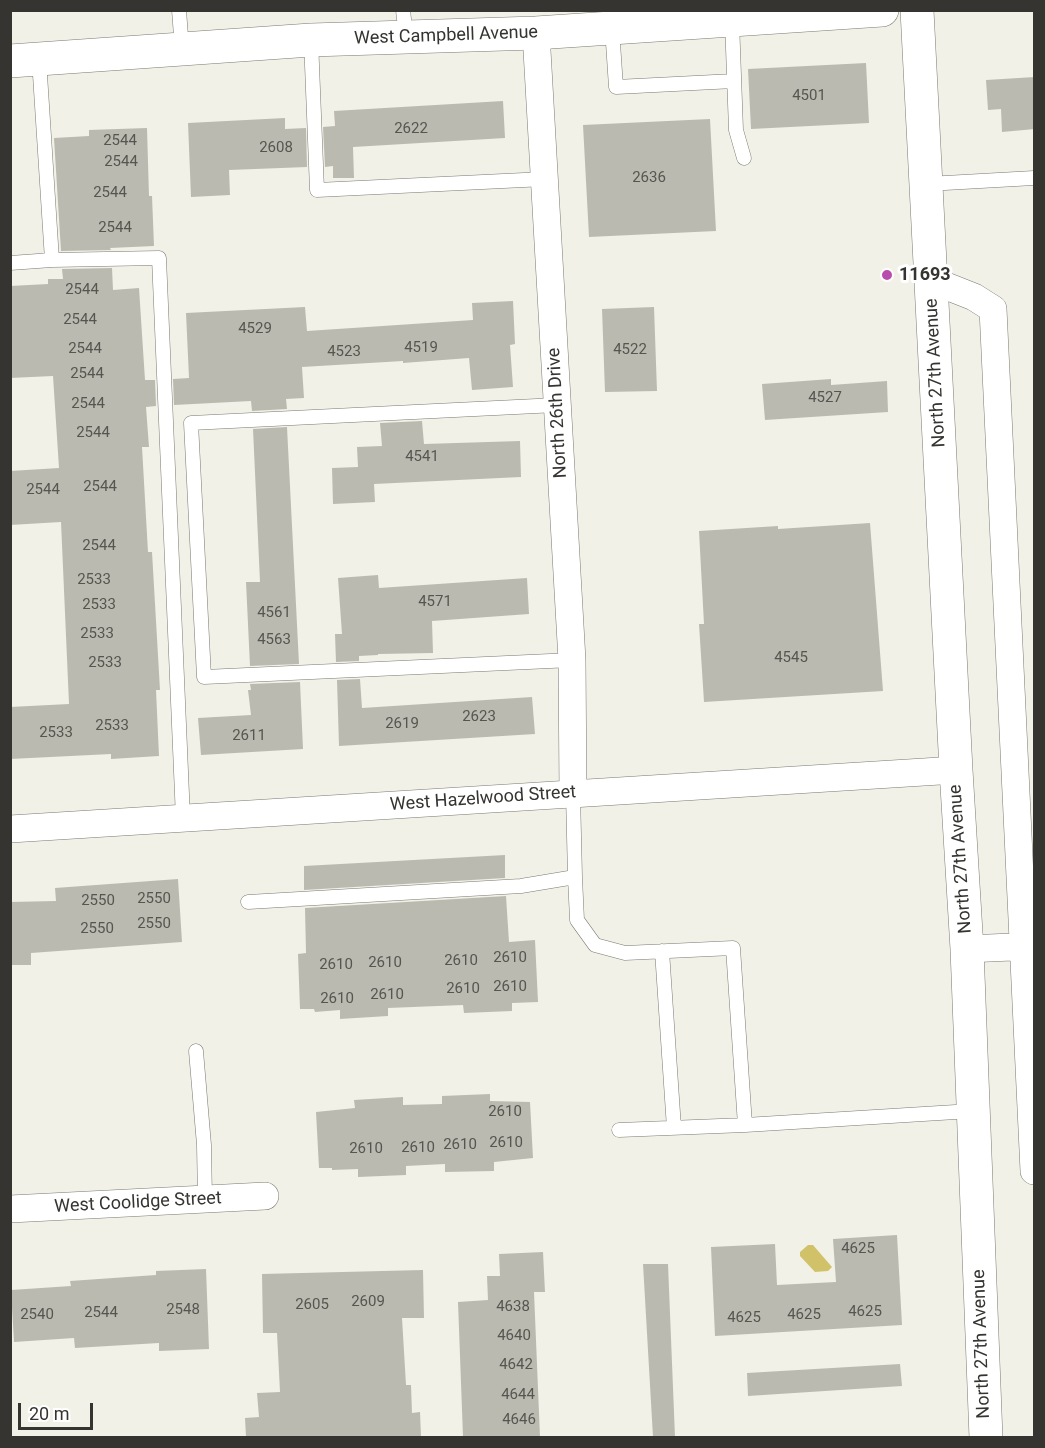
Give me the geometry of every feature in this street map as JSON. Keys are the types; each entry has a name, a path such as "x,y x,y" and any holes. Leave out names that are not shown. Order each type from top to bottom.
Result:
{"main road":[{"name":"West Campbell Avenue","path":"25,60 310,40 405,24 536,33 605,22 882,10"},
{"name":"North 27th Avenue","path":"918,10 967,949 986,1437"}],"street":[{"name":"North 26th Drive","path":"536,33 572,660 573,794"},
{"name":"North 27th Avenue","path":"931,280 974,297 993,309 1030,946 1035,1172"},
{"name":"West Hazelwood Street","path":"10,829 956,770"},
{"path":"967,949 1030,946"},
{"name":"West Coolidge Street","path":"10,1209 265,1196"}],"lane":[{"path":"178,10 182,49"},
{"path":"742,17 734,81 736,130 744,158"},
{"path":"605,22 616,87 734,81"},
{"path":"310,40 317,190 545,179"},
{"path":"25,60 52,260"},
{"path":"927,184 1035,178"},
{"path":"10,263 159,258 183,818"},
{"path":"557,405 191,423 204,677 572,660"},
{"path":"573,794 577,921 595,945 625,953 733,948 746,1125"},
{"path":"248,902 521,886 575,877"},
{"path":"662,951 674,1128"},
{"path":"196,1051 204,1145 205,1199"},
{"path":"619,1130 746,1125 972,1110"}],"shaded area":[{"path":"808,1245 813,1245 832,1267 828,1271 815,1272 800,1256 800,1252"}],"building":[{"path":"866,63 869,123 751,129 748,69"},
{"path":"1035,77 1035,129 1002,132 1001,109 988,110 986,80"},
{"path":"503,101 505,138 353,147 354,178 333,178 333,166 325,167 323,127 335,126 334,111"},
{"path":"285,118 285,129 306,128 307,167 229,170 230,195 191,197 188,123"},
{"path":"710,119 716,231 589,237 583,125"},
{"path":"147,128 149,196 152,196 154,246 61,251 54,138 89,136 89,130"},
{"path":"112,268 113,290 139,288 145,380 155,380 156,406 146,407 149,447 142,447 148,552 152,552 160,690 156,690 159,756 111,759 111,754 10,759 10,707 69,704 61,522 10,525 10,471 59,468 53,376 10,378 10,286 48,284 48,279 63,279 62,269"},
{"path":"513,301 515,344 510,345 513,387 472,390 469,358 403,363 403,361 302,367 304,398 286,399 287,409 252,411 251,401 174,405 173,379 189,378 186,313 305,307 307,331 473,320 472,303"},
{"path":"654,307 657,391 605,392 602,309"},
{"path":"831,379 831,385 887,381 888,412 765,420 762,384"},
{"path":"422,421 424,444 520,441 521,477 374,484 375,502 333,504 332,468 358,467 357,447 382,446 380,423"},
{"path":"287,427 299,664 250,666 246,582 260,582 253,429"},
{"path":"870,523 883,691 704,702 699,624 704,624 699,531"},
{"path":"378,575 379,588 527,578 529,614 432,621 433,653 378,654 359,656 359,661 336,662 335,634 342,634 338,578"},
{"path":"360,679 362,708 532,697 535,734 339,746 337,680"},
{"path":"300,682 303,749 201,755 198,718 251,715 248,690 251,690 250,684"},
{"path":"505,855 505,878 304,890 304,866"},
{"path":"178,879 182,942 31,953 31,965 10,965 10,902 56,901 55,888"},
{"path":"506,896 509,942 535,940 538,1002 512,1003 512,1011 464,1013 463,1005 388,1008 388,1016 340,1019 340,1010 315,1012 314,1009 300,1009 298,954 306,953 305,908"},
{"path":"490,1094 490,1101 530,1102 533,1158 494,1162 494,1171 445,1172 445,1164 406,1166 406,1175 358,1177 358,1169 319,1168 316,1112 355,1108 354,1100 403,1097 403,1105 442,1104 442,1096"},
{"path":"897,1235 902,1325 715,1336 711,1247 775,1244 777,1285 836,1282 833,1239"},
{"path":"543,1252 545,1292 534,1292 540,1437 463,1437 458,1302 488,1300 487,1276 500,1276 499,1254"},
{"path":"643,1264 668,1264 675,1437 653,1437"},
{"path":"206,1269 209,1349 159,1351 159,1343 75,1348 74,1338 14,1342 11,1290 71,1286 70,1281 156,1275 156,1271"},
{"path":"423,1270 424,1318 402,1318 406,1385 411,1385 412,1413 420,1412 421,1437 246,1437 245,1418 259,1417 257,1393 280,1392 277,1333 263,1333 262,1274"},
{"path":"900,1364 902,1386 748,1396 747,1373"}],"place":[{"name":"11693","path":"887,275"}]}
